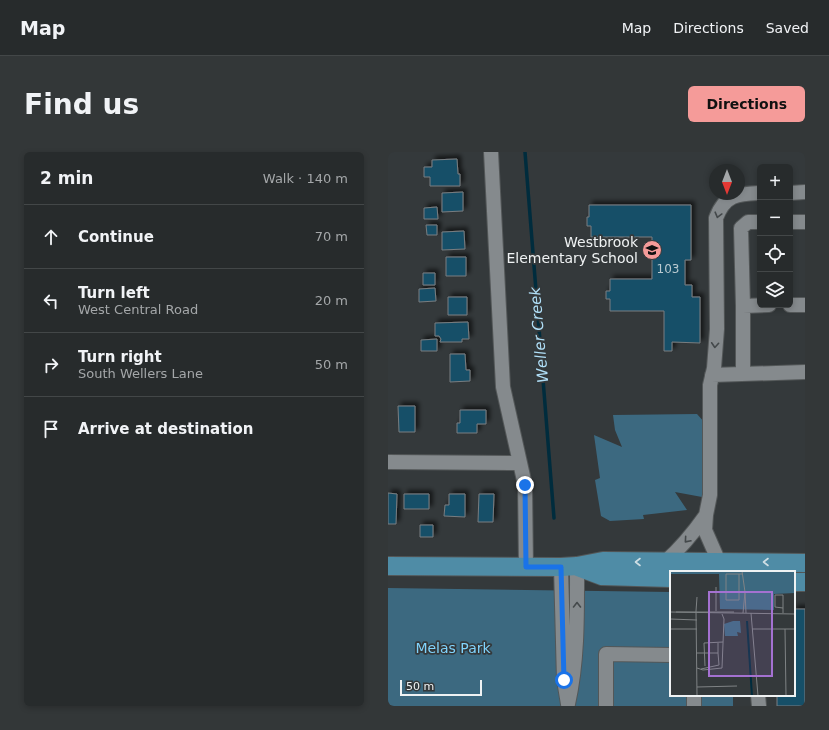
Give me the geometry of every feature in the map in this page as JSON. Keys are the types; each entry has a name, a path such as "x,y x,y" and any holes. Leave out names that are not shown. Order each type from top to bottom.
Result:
{"main road":[{"path":"388,566 569,567 603,561 668,570 718,562 805,563"}],"street":[{"path":"491,152 503,387 525,485 526,567"},
{"path":"793,193 805,192"},
{"path":"718,562 705,530 710,495 710,385 713,372 717,329 716,218 720,207 733,196 739,194 757,194"},
{"path":"743,374 741,228 748,222 757,222"},
{"path":"793,222 805,222"},
{"path":"743,306 757,305"},
{"path":"793,305 805,305"},
{"path":"713,372 743,374 805,372"},
{"path":"388,462 520,463"},
{"path":"668,570 678,551 706,515"},
{"path":"568,705 574,679 577,648 569,567"},
{"path":"606,706 606,654 670,655"}],"green space":[{"path":"697,414 705,423 702,497 675,492 687,510 643,515 644,519 610,521 601,516 595,480 600,478 594,435 622,447 615,430 613,415"},
{"name":"Melas Park","path":"388,588 670,592 670,696 733,696 733,706 388,706"}],"building":[{"path":"457,159 458,174 460,174 460,186 430,186 430,177 424,177 424,167 432,167 432,160"},
{"path":"463,192 463,211 442,212 442,193"},
{"path":"589,205 691,205 691,260 685,260 685,285 692,285 692,297 700,297 700,343 672,342 672,351 664,351 664,311 610,311 610,299 606,299 606,291 610,291 610,279 652,279 652,237 591,237 591,226 587,226"},
{"path":"437,207 438,219 424,219 424,208"},
{"path":"426,225 437,225 437,235 427,235"},
{"path":"464,231 465,249 442,250 442,232"},
{"path":"446,257 466,257 466,276 446,276"},
{"path":"423,273 435,273 435,285 423,285"},
{"path":"435,288 436,301 419,302 419,289"},
{"path":"448,297 467,297 467,315 448,315"},
{"path":"468,322 469,339 462,339 462,342 440,342 441,339 439,336 435,336 435,323"},
{"path":"437,339 437,351 421,351 421,340"},
{"path":"450,354 465,354 466,370 470,370 470,381 450,382"},
{"path":"398,406 415,406 415,432 399,432"},
{"path":"460,410 486,410 486,424 477,424 477,433 457,433 457,423 460,423"},
{"path":"388,493 397,494 396,524 388,524"},
{"path":"404,494 429,494 429,509 404,509"},
{"path":"449,494 465,494 465,517 444,516 445,505 449,505"},
{"path":"479,494 494,494 493,522 478,522"},
{"path":"420,525 433,525 433,537 420,537"},
{"path":"795,609 805,609 805,706 777,706 777,696 795,696"}],"waterway":[{"name":"Weller Creek","path":"525,152 554,518"}],"place":[{"name":"Westbrook Elementary School","path":"652,250"}],"route":[{"path":"525,485 526,567 561,567 564,680"}]}
